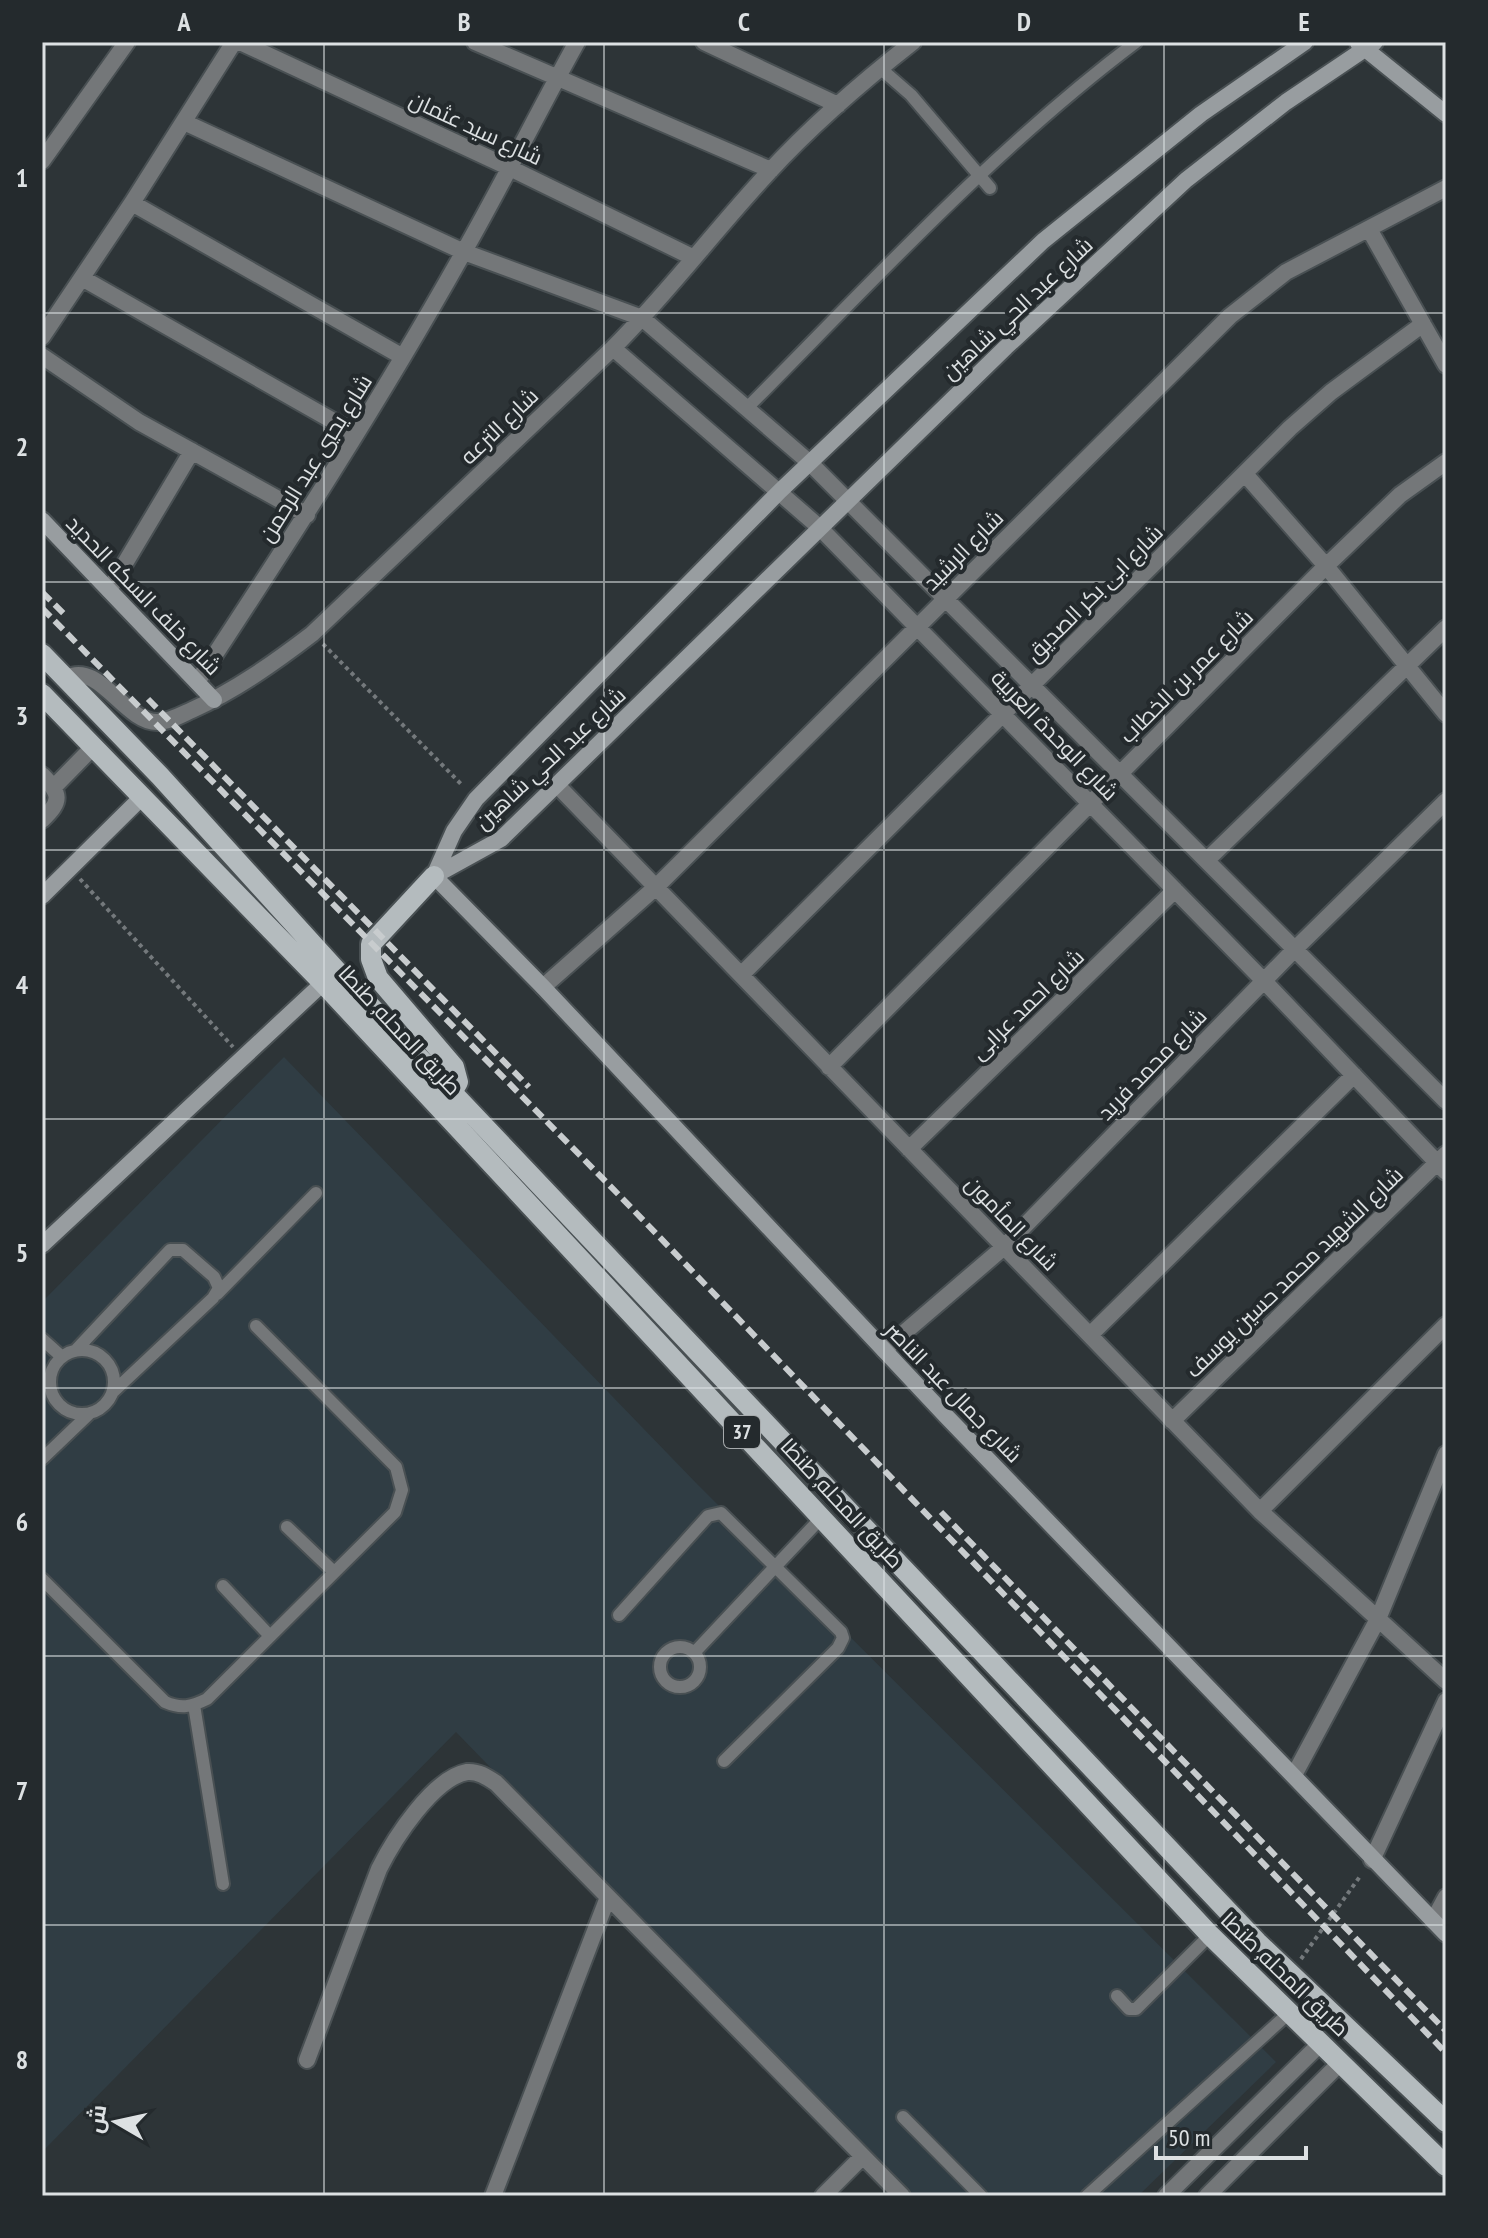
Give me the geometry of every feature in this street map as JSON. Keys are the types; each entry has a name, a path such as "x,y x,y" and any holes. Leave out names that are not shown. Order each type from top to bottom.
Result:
{"main road":[{"name":"شارع عبد الحي شاهين","path":"434,876 454,831 476,799 780,491 1043,241 1201,114 1305,42"},
{"name":"شارع عبد الحي شاهين","path":"434,876 501,839 1006,347 1186,180 1366,44"},
{"path":"1366,44 1446,114"},
{"name":"شارع خلف السكه الحديد","path":"42,520 214,700"},
{"name":"طريق المحله, طنطا","path":"42,654 336,970 1290,1975 1446,2122"},
{"name":"طريق المحله, طنطا","path":"42,694 323,983 1210,1935 1446,2166"},
{"path":"42,896 143,796"},
{"path":"434,876 371,944 371,959 378,978 454,1067 458,1082 453,1091"},
{"name":"شارع جمال عبد الناصر","path":"434,876 543,987 884,1350 1446,1934"},
{"path":"42,1245 323,983"}],"street":[{"path":"42,161 127,42"},
{"path":"42,337 237,42"},
{"name":"شارع سيد عثمان","path":"237,42 508,167 692,257"},
{"path":"475,42 771,170"},
{"name":"شارع يحيي عبد الرحمن","path":"197,682 307,515 403,357 464,252 577,42"},
{"path":"704,42 838,105"},
{"name":"شارع الترعه","path":"67,678 76,674 89,677 148,722 161,722 214,700 260,673 312,634 613,348 771,170 838,105 913,42"},
{"path":"184,122 464,252 642,318"},
{"name":"شارع الرشيد","path":"543,987 656,887 1230,316 1286,272 1446,188"},
{"path":"132,203 403,357"},
{"path":"1369,229 1446,365"},
{"path":"82,278 356,434"},
{"name":"شارع الوحدة العربية","path":"642,318 810,463 1446,1101"},
{"name":"شارع ابى بكر الصديق","path":"741,975 1245,474 1331,392 1423,324"},
{"name":"شارع الوحدة العربية","path":"613,348 819,527 1443,1163"},
{"path":"42,356 139,422 307,515"},
{"path":"109,590 192,451"},
{"name":"شارع عمر بن الخطاب","path":"829,1067 1326,566 1400,495 1446,462"},
{"path":"1245,474 1326,566 1446,714"},
{"path":"1207,860 1446,628"},
{"path":"42,820 55,808 57,797 48,781 94,746"},
{"name":"شارع المأمون","path":"557,785 1260,1511 1446,1681"},
{"name":"شارع محمد فريد","path":"884,1350 1004,1247 1295,949 1446,801"},
{"name":"شارع احمد عرابى","path":"909,1149 1175,890"},
{"path":"1090,1335 1354,1075"},
{"name":"شارع الشهيد محمد حسين يوسف","path":"1172,1421 1443,1163"},
{"path":"1260,1511 1446,1325"},
{"path":"1294,1775 1378,1619 1446,1454"},
{"path":"1372,1860 1446,1701"},
{"path":"307,2060 389,1848 434,1792 453,1777 469,1772 484,1775 496,1783 902,2196"},
{"path":"493,2196 608,1897"},
{"path":"1433,1921 1446,1897"},
{"path":"1166,2196 1321,2043"},
{"path":"1207,2196 1341,2062"},
{"path":"823,2196 862,2157"}],"lane":[{"path":"747,408 980,176 1082,83 1136,42"},
{"path":"880,68 911,95 990,188"},
{"path":"42,1459 89,1414 107,1402 113,1392 217,1294 316,1193"},
{"path":"75,1351 170,1250 183,1250 214,1277 218,1282 217,1294"},
{"path":"42,1579 165,1702 184,1707 207,1699 395,1512 400,1501 401,1478 396,1467 256,1326"},
{"path":"42,1339 62,1357"},
{"path":"89,1414 78,1414 58,1404 47,1377 62,1357 86,1350 97,1354 106,1361 114,1381 113,1392"},
{"path":"619,1615 714,1512 726,1517 837,1628 843,1638 842,1644 724,1761"},
{"path":"694,1653 822,1517"},
{"path":"287,1527 334,1572"},
{"path":"223,1586 269,1635"},
{"path":"194,1705 223,1884"},
{"path":"1117,1996 1129,2009 1138,2007 1210,1935"},
{"path":"1087,2196 1290,2012"},
{"path":"903,2117 981,2196"}],"path":[{"path":"312,634 476,799"},
{"path":"70,868 242,1058"},
{"path":"1290,1975 1372,1860"}],"shaded area":[{"path":"284,1057 698,1485 1276,2062 1138,2196 906,2196 456,1732 42,2152 42,1302"}],"railway":[{"path":"42,592 64,614"},
{"path":"42,608 617,1193 1446,2053"},
{"path":"148,699 529,1087"},
{"path":"941,1512 1446,2031"}]}
